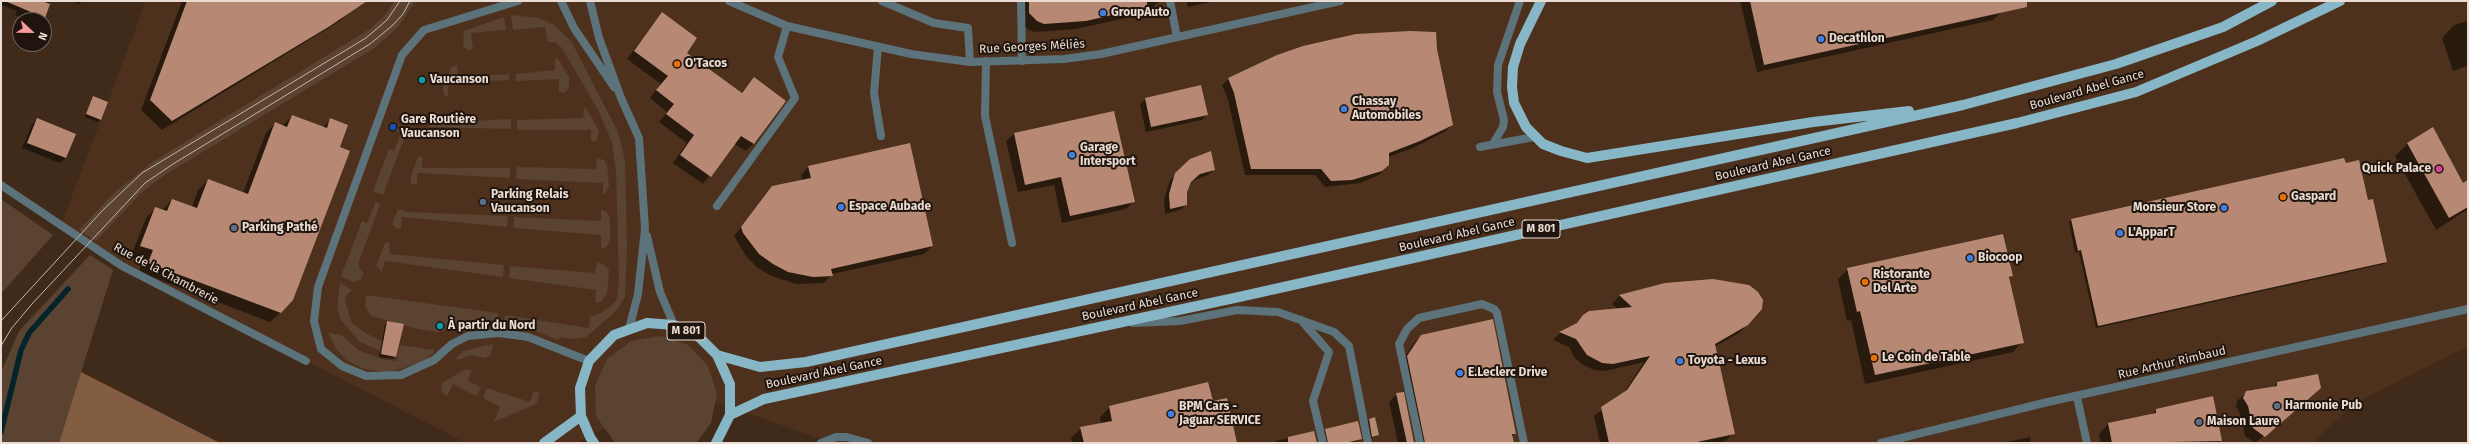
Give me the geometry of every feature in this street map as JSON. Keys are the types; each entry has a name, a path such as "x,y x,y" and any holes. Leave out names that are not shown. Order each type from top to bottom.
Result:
{"main road":[{"path":"1542,1 1531,19 1513,67 1512,87 1514,103 1520,118 1534,136 1555,149 1586,158 1813,122 1963,105"},
{"name":"Boulevard Abel Gance","path":"718,355 760,367 806,362 1963,105 2116,64 2223,27 2272,1"},
{"name":"Boulevard Abel Gance","path":"730,415 764,399 1114,324 2009,125 2136,92 2257,42 2340,1"},
{"name":"M 801","path":"594,443 581,416 580,388 590,361 614,335 647,323 674,326 699,336 718,355 730,384 730,415 716,443"},
{"path":"544,443 581,416"}],"street":[{"path":"518,1 424,30 402,55 318,287 314,321 322,349 342,366 366,376 401,375 434,360 452,344 468,336 499,333 528,337 590,361"},
{"path":"561,1 574,28 621,98"},
{"path":"590,1 599,38 621,98 639,138 645,229 660,292 674,326"},
{"name":"Rue Georges Méliès","path":"729,1 787,26 878,47 970,62 1022,61 1101,54 1340,1"},
{"path":"882,1 934,23 968,28 970,62"},
{"path":"1021,1 1022,61"},
{"path":"1170,1 1177,37"},
{"path":"1493,144 1503,127 1504,120 1497,92 1498,66 1520,1"},
{"path":"717,206 796,98 778,57 787,26"},
{"path":"878,47 874,93 881,136"},
{"path":"986,61 985,116 1012,243"},
{"path":"1480,148 1534,136"},
{"name":"Rue de la Chambrerie","path":"1,185 122,266 306,361"},
{"path":"629,329 638,294 645,229"},
{"path":"1420,443 1399,344 1407,329 1419,318 1482,304 1494,309 1497,313 1524,443"},
{"name":"Rue Arthur Rimbaud","path":"1881,443 2077,397 2468,309"},
{"path":"1114,324 1180,321 1237,310 1278,312 1334,332 1349,346 1368,443"},
{"path":"1300,320 1329,352 1313,401 1323,443"},
{"path":"2077,397 2087,443"},
{"path":"821,443 836,437 847,437 868,443"}],"shaded area":[{"path":"146,1 2468,1 2468,346 2355,403 2312,443 833,443 682,391 575,443 466,443 122,266 61,225"},
{"path":"395,1 415,1 398,27 373,49 163,176 140,194 96,241 79,230 113,194 154,161 370,29 384,16"},
{"path":"511,15 539,18 554,25 571,41 618,132 625,160 627,247 625,296 617,310 586,337 574,339 560,337 558,340 531,329 504,324 505,315 589,328 590,317 601,313 617,299 619,279 616,170 612,142 598,110 562,48 555,42 548,42 545,27 513,30"},
{"path":"504,17 506,30 471,33 473,49 468,50 463,46 464,31"},
{"path":"555,58 558,59 569,77 569,86 565,93 559,92 559,79 516,81 516,74 555,70"},
{"path":"457,65 458,77 509,74 509,80 448,83 448,96 444,95 443,89 451,67"},
{"path":"585,106 599,131 596,141 591,141 591,130 517,130 517,120 583,118"},
{"path":"438,111 439,123 511,119 511,129 428,127 434,113"},
{"path":"399,124 408,128 383,195 373,191 389,149 394,151 401,133 396,131"},
{"path":"422,156 422,168 510,168 510,178 417,173 417,185 411,184 411,176 418,157"},
{"path":"597,158 604,160 607,165 609,187 605,194 603,194 603,183 516,179 517,167 596,169"},
{"path":"1,199 53,235 1,294"},
{"path":"376,201 380,205 359,261 359,269 364,273 360,280 353,282 341,276 362,221 367,223"},
{"path":"398,209 407,212 508,216 507,227 402,217 401,228 398,229 392,224"},
{"path":"601,210 607,212 610,218 610,242 605,248 601,248 601,235 514,228 514,217 601,221"},
{"path":"389,242 390,254 504,265 503,277 385,261 382,272 376,266 385,243"},
{"path":"90,255 113,270 59,443 1,443 2,370 19,331"},
{"path":"597,262 605,265 609,270 607,294 601,302 595,302 596,290 509,278 510,266 595,273"},
{"path":"340,283 352,290 347,294 345,301 352,323 365,333 384,342 382,352 360,342 341,320 337,309"},
{"path":"366,295 498,313 497,324 479,323 437,332 418,329 371,316 365,306"},
{"path":"328,333 342,335 358,350 382,359 396,361 400,345 434,350 434,353 424,360 398,370 387,372 364,369 346,360 337,350"},
{"path":"660,336 688,345 708,366 717,394 711,423 696,443 615,443 596,416 595,386 607,359 631,341"},
{"path":"493,344 491,355 485,358 472,355 458,360 456,358 463,351"},
{"path":"466,369 472,371 468,381 481,387 476,396 453,384 447,396 441,392 442,383"},
{"path":"81,372 220,443 59,443"},
{"path":"487,388 530,402 534,391 540,393 536,404 494,422 500,407 483,398"}],"building":[{"path":"5,1 42,1 50,4 47,12 31,12"},
{"path":"187,1 367,1 330,26 172,121 150,100"},
{"path":"1029,1 1147,1 1147,7 1086,21 1044,24 1037,21 1029,13"},
{"name":"Decathlon","path":"1750,1 2027,1 2027,7 1764,65"},
{"path":"662,12 697,38 687,53 742,93 754,77 786,101 754,144 741,136 711,177 680,155 694,135 666,114 674,104 656,90 668,76 634,51"},
{"name":"Chassay Automobiles","path":"1410,31 1436,32 1437,49 1453,125 1420,141 1389,153 1389,165 1382,171 1352,180 1331,181 1321,169 1251,169 1234,93 1228,78 1277,55 1303,46 1356,34"},
{"path":"1201,85 1208,115 1151,127 1145,98"},
{"path":"93,96 108,102 101,120 86,114"},
{"name":"Garage Intersport","path":"1114,111 1135,202 1070,216 1061,177 1025,185 1014,133"},
{"name":"Parking Pathé","path":"292,115 327,128 330,118 348,125 340,147 350,151 293,300 281,313 148,263 153,250 140,246 155,207 167,211 172,199 197,208 208,179 248,194 275,122 287,127"},
{"path":"37,118 76,134 66,158 27,143"},
{"name":"Quick Palace","path":"2433,127 2463,183 2468,180 2468,207 2449,218 2407,143"},
{"name":"Espace Aubade","path":"910,143 933,246 831,269 833,276 813,277 788,272 773,264 759,254 743,233 741,227 772,186 811,178 808,166"},
{"path":"1211,151 1215,170 1200,174 1191,182 1187,192 1187,205 1170,209 1169,194 1175,173 1190,159"},
{"path":"2344,158 2346,163 2359,160 2368,200 2373,199 2387,262 2098,326 2081,250 2078,251 2071,219"},
{"path":"2003,234 2013,276 2009,277 2024,343 1875,375 1860,311 1857,312 1847,268"},
{"name":"Toyota - Lexus","path":"1713,279 1749,285 1758,292 1763,300 1762,309 1748,325 1715,344 1735,434 1692,443 1609,443 1601,407 1627,390 1650,356 1613,364 1602,363 1587,355 1576,339 1559,332 1577,323 1583,315 1589,311 1632,307 1619,295 1665,283"},
{"name":"E.Leclerc Drive","path":"1493,319 1516,434 1512,434 1514,443 1425,443 1407,356 1421,335"},
{"path":"387,321 404,324 396,357 381,354"},
{"path":"2318,374 2321,388 2265,437 2253,428 2248,406 2243,398 2246,391 2277,386 2277,382"},
{"name":"BPM Cars - Jaguar SERVICE","path":"1208,382 1213,401 1227,398 1237,443 1084,443 1080,427 1112,421 1109,406"},
{"path":"1404,392 1414,443 1407,443 1396,393"},
{"path":"2213,396 2222,441 2112,443 2108,423 2156,413 2156,409"},
{"path":"1375,417 1379,435 1372,437 1369,419"},
{"path":"1358,421 1362,439 1345,443 1328,443 1325,429"},
{"path":"1314,431 1317,443 1288,443 1288,437"}],"waterway":[{"path":"1,432 21,350 29,333 68,289"}],"tram line":[{"path":"1,321 103,210 142,173 366,38 387,20 400,1"},
{"path":"1,346 11,329 31,305 145,183 173,164 370,44 393,25 403,14 410,1"}],"place":[{"name":"GroupAuto","path":"1103,13"},
{"name":"Decathlon","path":"1821,39"},
{"name":"O'Tacos","path":"677,64"},
{"name":"Vaucanson","path":"422,80"},
{"name":"Chassay Automobiles","path":"1344,109"},
{"name":"Gare Routière Vaucanson","path":"393,127"},
{"name":"Garage Intersport","path":"1072,155"},
{"name":"Quick Palace","path":"2439,169"},
{"name":"Gaspard","path":"2283,197"},
{"name":"Parking Relais Vaucanson","path":"483,202"},
{"name":"Espace Aubade","path":"841,207"},
{"name":"Monsieur Store","path":"2224,208"},
{"name":"Parking Pathé","path":"234,228"},
{"name":"L'ApparT","path":"2120,233"},
{"name":"Biocoop","path":"1970,258"},
{"name":"Ristorante Del Arte","path":"1865,282"},
{"name":"À partir du Nord","path":"440,326"},
{"name":"Le Coin de Table","path":"1874,358"},
{"name":"Toyota - Lexus","path":"1680,361"},
{"name":"E.Leclerc Drive","path":"1460,373"},
{"name":"Harmonie Pub","path":"2277,406"},
{"name":"BPM Cars - Jaguar SERVICE","path":"1171,414"},
{"name":"Maison Laure","path":"2199,422"}]}
